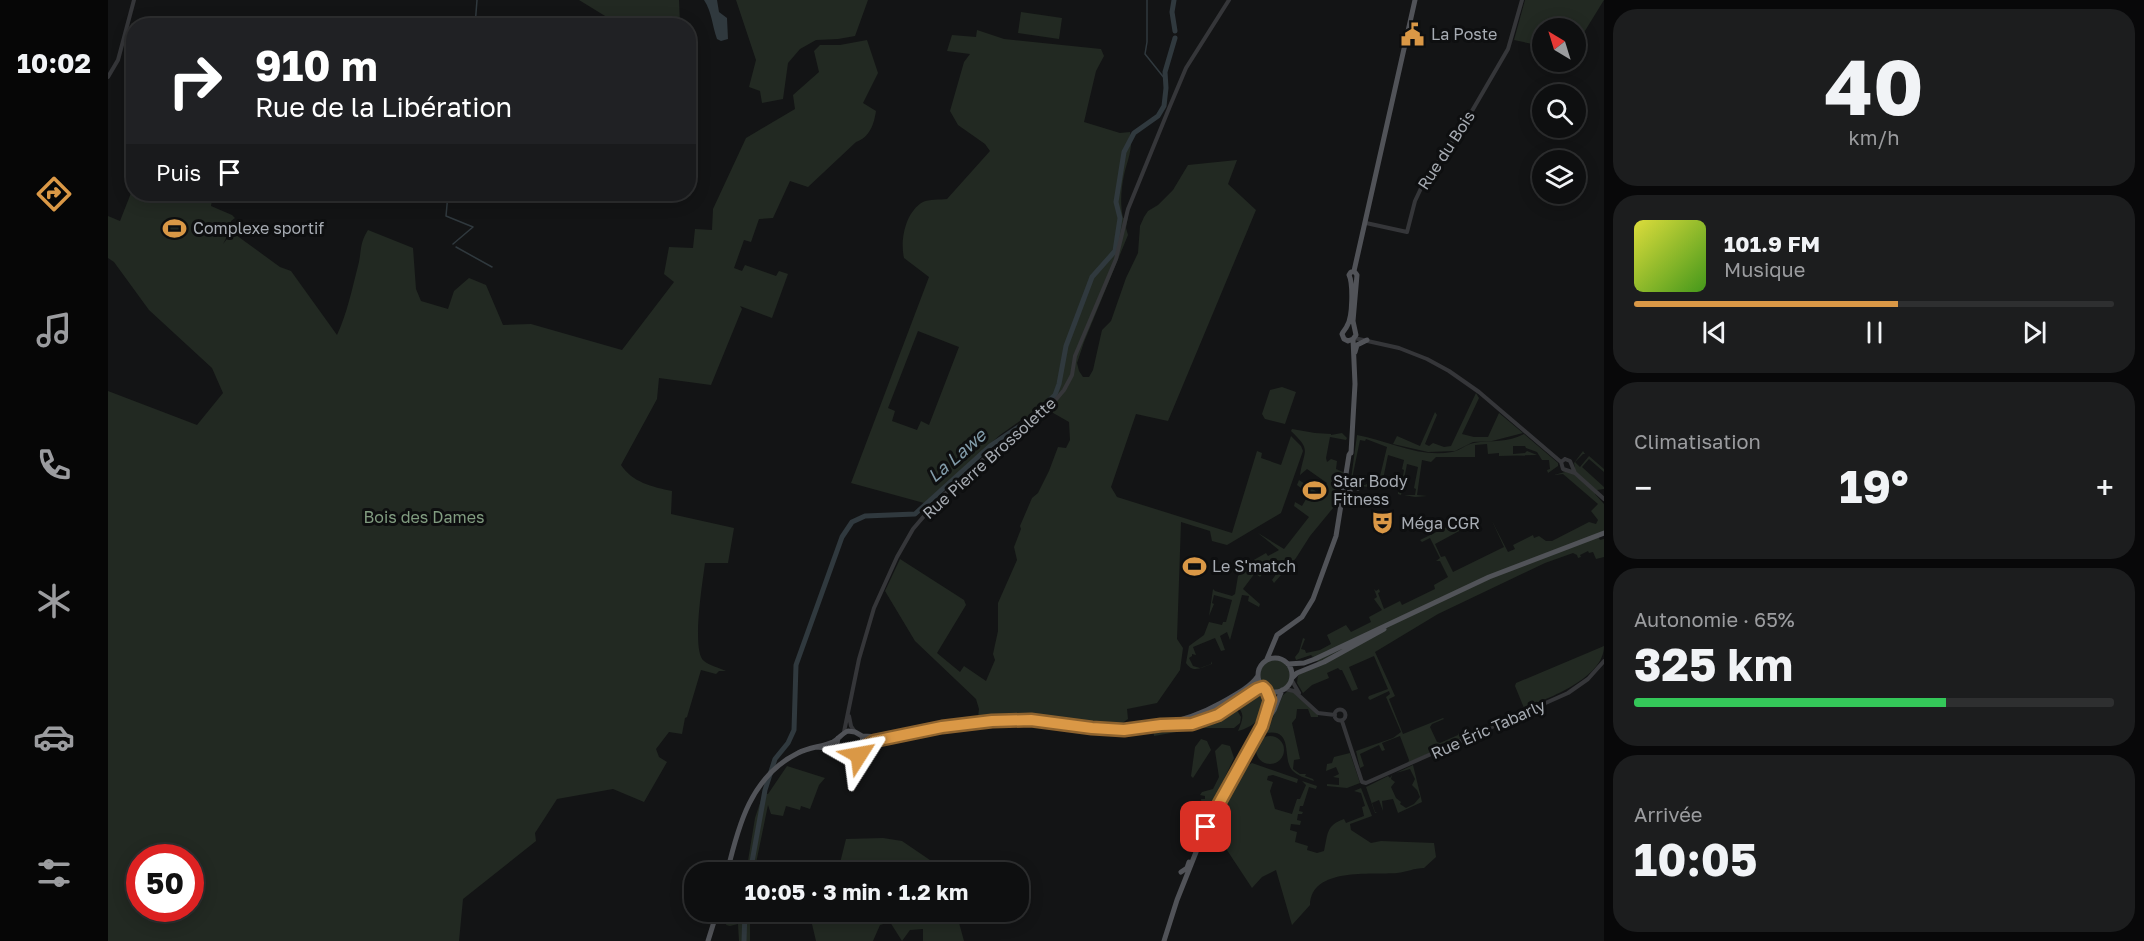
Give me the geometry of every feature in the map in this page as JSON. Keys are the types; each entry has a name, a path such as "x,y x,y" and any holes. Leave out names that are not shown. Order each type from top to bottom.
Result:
{"main road":[{"path":"1354,359 1354,279 1349,273 1354,271 1366,223 1415,0"},
{"path":"1353,336 1342,334 1350,316 1354,279"},
{"path":"1347,327 1353,336 1350,348 1353,389"},
{"path":"838,738 838,749 842,756 851,759 859,755 869,743 893,736 968,723 1013,720 1124,730 1161,725 1195,716 1215,707 1253,682 1280,632 1302,617 1312,602 1336,536 1351,452 1355,348 1359,343 1367,340"},
{"path":"1346,490 1351,452"},
{"path":"1348,477 1351,484 1358,488"},
{"path":"1288,664 1304,663 1315,659 1498,573 1604,534"},
{"path":"1164,941 1177,900 1218,803 1291,679 1297,673 1352,648 1412,613"},
{"path":"1276,638 1275,648 1279,658 1288,664 1292,672 1291,679"},
{"path":"1267,659 1279,658"},
{"path":"1258,676 1270,705 1262,726"},
{"path":"1161,725 1185,725 1207,720 1257,689 1272,692 1283,690"},
{"path":"730,862 739,825 746,809 759,787 778,765 798,753 832,742 844,733 855,732 862,736 893,736"},
{"path":"862,736 864,749"},
{"path":"814,747 838,749"},
{"path":"1181,872 1198,848"},
{"path":"708,941 714,922"}],"street":[{"path":"129,18 134,0"},
{"name":"Rue Pierre Brossolette","path":"844,733 859,660 874,608 897,557 913,529 936,502 969,472 1001,444 1048,409 1072,375 1075,356 1119,249 1128,208 1170,106 1186,68 1229,0"},
{"name":"Rue du Bois","path":"1366,223 1407,232 1414,201 1423,184 1465,123 1508,49 1522,0"},
{"path":"108,77 118,60 126,30"},
{"path":"1353,336 1399,348 1427,359 1463,379 1563,461 1570,461 1575,473"},
{"path":"1563,461 1562,467 1575,473 1604,499"},
{"path":"1568,470 1572,465"},
{"name":"Rue Éric Tabarly","path":"1342,721 1364,784 1568,693 1588,680 1604,661"},
{"path":"1291,679 1301,696"},
{"path":"1283,690 1294,690 1318,712 1335,715 1336,719 1342,721 1346,716 1344,711 1338,710 1335,715"},
{"name":"Rue Pierre Brossolette","path":"849,715 855,732"}],"green space":[{"path":"579,0 679,0 680,18 608,18"},
{"path":"736,0 868,0 855,36 816,40 800,49 788,63 783,99 762,103 760,91 749,87 756,60"},
{"path":"1525,0 1604,0 1586,29 1586,18 1532,18 1532,44 1514,40"},
{"path":"1021,12 1062,18 1059,39 1018,33"},
{"path":"977,30 1004,39 1101,49 1104,56 1096,71 1084,122 1120,133 1130,132 1131,149 1121,196 1123,218 1128,217 1126,228 1128,235 1077,363 1083,377 1089,377 1093,370 1102,330 1111,321 1126,278 1138,253 1140,226 1144,217 1173,190 1188,165 1237,160 1228,184 1256,210 1168,421 1136,414 1111,487 1117,497 1232,533 1257,451 1262,453 1261,458 1281,465 1291,436 1303,451 1281,513 1227,545 1212,541 1210,531 1181,522 1177,639 1183,648 1180,670 1157,703 1127,709 1128,719 1121,724 978,717 979,709 976,699 915,641 885,591 900,559 964,600 966,605 937,653 960,672 964,666 986,681 995,660 993,654 998,631 998,603 1017,560 1014,547 1020,526 1032,498 1038,493 1049,471 1058,447 1066,448 1070,440 1069,422 1048,410 1031,421 1024,418 1000,435 924,503 851,483 929,277 904,258 905,227 912,213 923,202 947,199 990,151 985,144 958,125 950,111 964,62 970,54 947,51 952,35 976,37","holes":["918,331 959,347 929,425 921,421 917,430 892,421 895,411 888,408"]},
{"name":"Bois des Dames","path":"867,40 878,73 863,103 876,111 870,130 808,187 790,181 773,218 759,219 751,242 744,240 734,268 742,271 745,265 776,276 779,271 788,274 772,318 740,306 742,309 711,385 659,378 657,399 621,465 637,480 672,491 671,514 734,528 728,563 705,563 698,630 700,655 704,661 726,671 719,671 716,674 701,670 682,734 669,732 656,749 659,757 667,762 644,802 613,789 557,799 535,833 536,841 463,899 459,941 108,941 108,391 197,425 223,393 212,368 149,310 114,262 108,258 108,216 120,221 128,201 212,201 211,206 235,218 231,221 231,229 223,244 227,239 236,235 280,267 291,271 337,335 368,230 413,248 416,289 421,301 448,309 454,291 469,278 486,285 503,325 531,324 622,350 674,282 664,274 669,247 693,248 695,229 712,230 713,209 746,138 795,109 793,95 819,72 814,51 820,45 840,45"},
{"path":"1282,387 1296,392 1285,424 1265,419 1262,414 1270,390"},
{"path":"1476,393 1479,398 1462,434 1488,437 1499,413 1523,433 1492,441 1473,442 1455,451 1428,452 1393,444 1397,436 1420,446 1435,412 1437,415 1425,444 1451,446"},
{"path":"1292,429 1331,435 1342,433 1347,438 1346,440 1330,437 1326,458 1327,462 1331,459 1337,461 1336,469 1343,472 1338,502 1274,583 1272,580 1277,573 1268,567 1260,577 1255,573 1243,589 1260,604 1259,607 1248,601 1249,596 1242,595 1230,640 1227,632 1220,636 1225,650 1221,651 1215,638 1193,647 1196,655 1192,654 1189,658 1193,666 1200,668 1211,664 1211,661 1212,664 1198,669 1192,668 1186,663 1189,646 1204,635 1209,622 1222,625 1226,622 1232,600 1214,595 1212,603 1214,604 1209,616 1213,589 1232,596 1235,594 1238,576 1247,568 1245,565 1266,553 1268,556 1279,550 1258,533 1284,549 1309,517 1294,506 1295,502 1302,506 1309,494 1297,485 1299,480 1320,494 1327,483 1307,469 1300,475 1305,451 1302,443 1291,431"},
{"path":"1524,434 1558,463 1558,466 1548,473 1549,460 1542,460 1537,452 1525,446 1513,446 1513,454 1527,451 1537,455 1499,456 1499,453 1488,454 1487,444 1475,445 1475,457 1436,457 1431,462 1422,460 1417,495 1427,496 1415,497 1404,495 1415,495 1418,467 1407,464 1401,495 1398,494 1404,460 1388,455 1381,489 1377,489 1387,447 1366,439 1365,441 1360,440 1352,479 1356,484 1367,484 1367,487 1356,485 1351,479 1357,435 1416,451 1440,453 1455,451 1471,444 1506,440"},
{"path":"1583,451 1585,454 1575,462 1580,467 1589,456 1604,469 1604,472 1589,459 1582,467 1604,487 1604,489 1597,490 1595,494 1604,504 1604,531 1597,534 1600,540 1604,539 1604,557 1596,559 1593,552 1588,551 1578,558 1573,553 1545,563 1438,614 1375,652 1395,696 1389,699 1403,734 1443,718 1430,727 1437,742 1440,743 1458,733 1461,738 1408,763 1409,760 1400,736 1382,743 1385,750 1382,751 1379,745 1360,754 1364,766 1360,768 1356,751 1393,738 1401,732 1386,697 1390,694 1389,691 1370,700 1368,698 1388,689 1374,656 1349,667 1358,689 1352,691 1342,670 1338,668 1327,673 1329,678 1312,685 1303,693 1297,683 1298,675 1321,665 1311,655 1296,660 1295,657 1303,638 1305,639 1301,649 1306,653 1320,650 1331,644 1327,635 1346,625 1351,632 1371,622 1369,617 1382,610 1374,599 1377,597 1374,589 1376,591 1379,589 1378,593 1384,609 1400,601 1402,605 1435,589 1434,585 1448,577 1440,561 1436,561 1440,558 1430,538 1422,542 1420,540 1457,522 1461,530 1435,544 1441,557 1445,556 1453,572 1504,547 1492,521 1508,552 1515,549 1513,545 1533,535 1534,538 1539,536 1546,541 1552,541 1589,522 1596,524 1598,520 1591,511 1598,504 1563,474 1554,475 1565,472 1562,471 1571,472 1575,468 1574,463"},
{"path":"1604,646 1602,657 1585,677 1560,692 1524,708 1515,686 1516,683"},
{"path":"1275,660 1281,661 1289,669 1289,681 1281,689 1275,690 1269,689 1261,681 1260,675 1261,669 1269,661"},
{"path":"1262,689 1266,696 1266,709 1257,721 1238,731 1242,714 1234,706"},
{"path":"1288,691 1293,692 1318,715 1318,717 1311,717 1308,709 1297,709 1296,718 1292,723 1300,759 1294,760 1293,769 1300,774 1306,774 1305,776 1314,781 1299,775 1292,770 1284,739 1280,735 1266,733 1283,695"},
{"path":"1231,710 1237,710 1241,717 1240,723 1234,728 1199,728 1154,736 1153,729 1190,726"},
{"path":"1270,736 1280,740 1284,750 1280,760 1270,764 1260,760 1256,750 1260,740"},
{"path":"1201,739 1207,741 1211,750 1193,778 1191,776 1195,747"},
{"path":"1222,744 1230,746 1234,758 1204,821 1201,799 1205,799 1205,796 1200,795 1202,792 1213,789 1219,777 1215,751"},
{"path":"1350,753 1360,783 1347,788 1327,786 1327,784 1339,785 1339,778 1333,777 1339,774 1336,767 1326,771 1327,764 1332,763 1334,757"},
{"path":"1252,763 1298,779 1297,783 1273,775 1268,776 1267,780 1273,782 1270,791 1275,809 1292,814 1297,799 1300,799 1306,785 1302,781 1317,786 1316,789 1309,787 1303,806 1300,806 1299,811 1303,812 1298,814 1297,820 1301,821 1300,825 1291,824 1290,830 1297,832 1295,842 1308,846 1307,850 1317,853 1324,851 1329,831 1334,824 1344,819 1346,823 1364,816 1362,807 1365,806 1361,793 1354,791 1361,788 1372,816 1350,824 1351,830 1371,843 1381,841 1434,843 1436,857 1424,868 1397,873 1344,876 1320,884 1313,893 1310,905 1292,925 1276,870 1262,877 1252,888 1213,829 1235,782 1246,767"},
{"path":"1413,765 1422,802 1398,813 1393,799 1382,801 1383,811 1379,800 1372,803 1377,812 1375,813 1366,787 1388,776 1390,778 1392,775 1391,779 1395,782 1391,787 1396,798 1401,802 1400,804 1406,808 1420,797 1412,785 1415,779 1410,769 1396,773"},
{"path":"787,766 825,778 819,785 810,809 801,806 800,810 786,806 783,816 771,814 768,805 756,862 748,862 755,818 763,794 768,794"},
{"path":"883,838 902,841 933,862 840,862 846,839"},
{"path":"727,922 750,922 750,941 739,941 738,924 726,925"},
{"path":"812,922 890,922 880,925 873,941 816,941"},
{"path":"890,922 959,922 964,941 923,941 923,929 910,930 902,941"}],"shaded area":[{"path":"704,0 717,0 719,12 727,18 728,39 721,41 717,39"}],"waterway":[{"path":"476,18 477,0"},
{"path":"1147,0 1145,54 1165,79"},
{"name":"La Lawe","path":"1174,0 1172,12 1175,31"},
{"name":"La Lawe","path":"752,862 765,790 775,759 788,743 794,730 796,665 842,537 852,522 865,516 915,514 990,446 1023,424 1055,395 1066,346 1092,277 1115,251 1120,218 1116,202 1124,152 1134,133 1158,116 1164,106 1165,72 1175,38"},
{"path":"447,201 446,216 473,227 453,244"},
{"path":"456,247 492,267"},
{"name":"La Lawe","path":"744,941 745,922"}],"place":[{"name":"La Poste","path":"1413,34"},
{"name":"Complexe sportif","path":"175,228"},
{"name":"Star Body Fitness","path":"1315,490"},
{"name":"Méga CGR","path":"1383,523"},
{"name":"Le S'match","path":"1194,566"}],"route":[{"path":"859,755 869,743 874,741 968,723 1031,720 1124,730 1192,724 1218,715 1263,687 1269,696 1269,709 1262,726 1206,827"}]}
